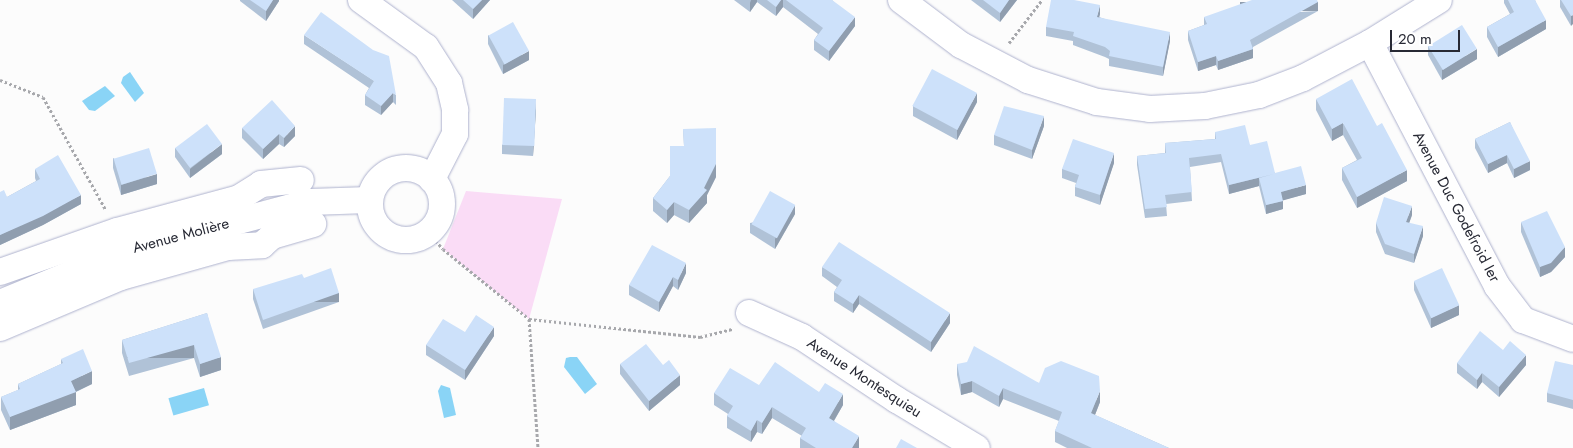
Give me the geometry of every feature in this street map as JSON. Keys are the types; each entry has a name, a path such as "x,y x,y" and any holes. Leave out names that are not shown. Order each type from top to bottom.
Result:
{"street":[{"path":"361,0 426,47 449,83 456,110 455,134 432,179"},
{"path":"901,0 961,45 1028,80 1097,102 1150,109 1205,106 1259,95 1304,78 1370,43 1439,0"},
{"name":"Avenue Duc Godefroid Ier","path":"1370,43 1497,286 1523,320 1573,339"},
{"path":"416,169 432,179 442,202 437,224 429,232 407,241 388,236 372,218 369,200 374,187 390,172 416,169"},
{"path":"262,245 253,204 261,184 301,180"},
{"path":"0,272 116,231 239,198 253,204"},
{"name":"Avenue Molière","path":"0,303 126,252 253,204 324,199 369,200"},
{"path":"0,327 122,277 228,246 262,245 272,236 313,224"},
{"name":"Avenue Montesquieu","path":"749,314 802,337 897,400 977,448"}],"path":[{"path":"995,63 1042,0"},
{"path":"0,80 43,97 116,231"},
{"path":"429,232 443,250 529,319 700,337 731,330 749,314"},
{"path":"529,319 538,448"}],"shaded area":[{"path":"466,191 562,199 529,319 443,249"}],"water":[{"path":"130,72 144,93 135,102 121,83 123,77"},
{"path":"105,86 115,96 95,111 89,110 82,101"},
{"path":"577,357 597,384 585,394 564,367 566,358"},
{"path":"441,385 450,388 456,415 444,418 438,391"},
{"path":"204,388 209,405 173,416 168,398"}],"building":[{"path":"250,0 273,0 266,11"},
{"path":"463,0 482,0 473,9"},
{"path":"767,0 781,0 776,7"},
{"path":"786,0 832,0 855,17 829,51 814,40 823,28"},
{"path":"983,0 1009,0 1000,13"},
{"path":"1051,0 1074,0 1100,5 1097,17 1170,32 1163,67 1109,56 1110,51 1105,47 1073,36 1074,32 1046,27"},
{"path":"1252,0 1317,0 1318,2 1250,40 1253,49 1218,61 1216,56 1198,62 1188,31 1207,24 1204,17"},
{"path":"1508,0 1535,0 1546,20 1498,47 1487,27 1514,12"},
{"path":"1561,0 1573,0 1573,15 1571,16"},
{"path":"321,12 373,50 389,56 396,95 393,93 381,106 365,95 374,81 304,35"},
{"path":"513,22 529,51 505,64 489,36"},
{"path":"1462,25 1477,49 1443,70 1428,46"},
{"path":"932,69 977,93 957,130 912,106"},
{"path":"1352,79 1377,126 1382,123 1407,170 1357,197 1342,168 1362,158 1343,123 1332,129 1316,99"},
{"path":"504,98 536,99 534,146 502,145"},
{"path":"272,100 295,126 284,138 279,134 263,149 242,128"},
{"path":"1004,106 1044,116 1032,150 994,135"},
{"path":"1510,122 1530,161 1514,169 1507,155 1488,164 1475,139"},
{"path":"207,124 222,144 190,168 175,148"},
{"path":"1245,125 1250,145 1267,141 1275,173 1301,166 1306,185 1281,192 1283,201 1266,205 1259,178 1274,174 1229,185 1221,154 1189,158 1192,192 1165,195 1167,207 1145,209 1137,156 1166,153 1165,143 1216,139 1215,132"},
{"path":"716,128 716,164 704,188 707,190 689,210 674,202 667,210 653,198 670,176 670,146 684,146 683,129"},
{"path":"1073,139 1114,153 1100,195 1075,187 1079,175 1062,169"},
{"path":"149,148 157,174 122,185 114,159"},
{"path":"58,155 81,195 43,216 0,235 0,192 4,190 7,197 40,179 35,169"},
{"path":"770,191 795,205 777,238 752,224"},
{"path":"1384,197 1412,206 1406,222 1423,226 1414,254 1385,244 1376,223"},
{"path":"1547,211 1565,247 1551,263 1540,267 1521,222"},
{"path":"839,242 950,313 931,342 859,295 853,304 834,292 842,280 822,267"},
{"path":"652,245 686,263 678,280 673,277 659,302 629,285"},
{"path":"331,268 339,293 263,320 253,289 302,274 304,278"},
{"path":"1442,268 1459,305 1431,318 1414,281"},
{"path":"207,313 221,357 200,364 194,345 129,363 122,340"},
{"path":"476,315 494,327 465,370 426,345 443,319 465,332"},
{"path":"1480,331 1503,350 1510,341 1526,355 1499,387 1482,373 1477,380 1457,363"},
{"path":"646,344 663,365 669,360 680,375 649,401 620,364"},
{"path":"974,346 1039,383 1045,368 1061,361 1099,376 1100,391 1091,413 1169,448 1092,448 1055,431 1062,412 1003,388 999,396 972,381 961,384 957,364 967,362"},
{"path":"83,349 92,371 71,381 76,392 10,417 1,397 20,389 18,384 63,363 61,359"},
{"path":"1555,361 1573,365 1573,400 1547,393"},
{"path":"775,362 819,392 825,383 843,394 829,418 859,436 852,448 816,448 800,438 806,428 772,407 762,423 757,420 751,431 727,416 733,406 714,393 730,368 759,385"},
{"path":"901,439 917,448 896,448"}]}
